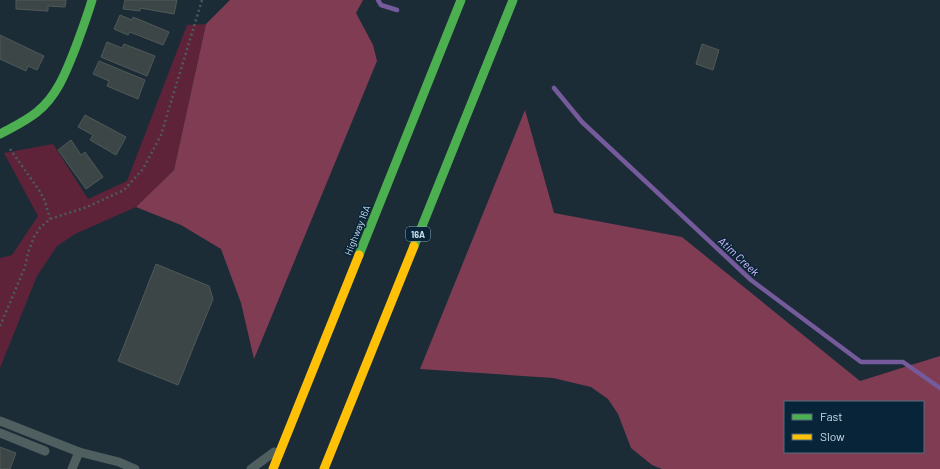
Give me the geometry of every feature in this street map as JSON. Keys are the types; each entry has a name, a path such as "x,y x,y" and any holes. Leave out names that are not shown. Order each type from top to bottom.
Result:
{"main road":[{"path":"0,134 27,120 41,109 53,95 63,78 89,13 92,0"},
{"name":"Highway 16A","path":"273,469 462,0"},
{"name":"16A","path":"324,469 513,0"}],"lane":[{"path":"0,420 78,452 119,462 135,469"},
{"path":"0,433 45,451"},
{"path":"251,469 282,446"},
{"path":"75,468 78,452"}],"path":[{"path":"0,326 25,267 34,237 40,228 50,219 86,207 124,190 143,169 161,135 202,0"},
{"path":"7,144 39,190 45,201 50,219"}],"shaded area":[{"path":"230,0 363,0 356,13 373,45 377,61 254,359 241,303 221,249 181,225 136,207 174,170 206,24"},
{"path":"206,24 174,170 136,207 75,234 57,246 37,276 0,368 0,258 12,255 38,216 4,153 53,144 88,199 127,181 187,25"},
{"path":"525,110 554,213 682,237 860,381 940,356 940,469 662,469 652,465 631,448 618,414 608,399 591,387 553,378 420,369"}],"building":[{"path":"16,0 66,0 65,7 48,6 48,11 16,9"},
{"path":"125,0 177,0 174,14 140,8 140,11 123,9"},
{"path":"120,15 132,20 133,17 169,32 163,45 130,32 128,35 114,29"},
{"path":"0,35 44,56 37,70 28,66 26,71 0,59"},
{"path":"107,42 122,48 124,44 155,56 147,76 101,57"},
{"path":"702,44 719,50 713,70 696,64"},
{"path":"99,61 145,80 138,99 107,86 109,81 93,74"},
{"path":"85,115 126,137 116,155 90,140 93,135 78,127"},
{"path":"71,140 81,155 85,152 103,177 86,189 58,150"},
{"path":"156,264 209,286 213,299 178,385 118,361"},
{"path":"0,447 16,453 10,469 0,469"}],"waterway":[{"name":"Atim Creek","path":"378,0 381,5 397,10"},
{"name":"Atim Creek","path":"554,88 582,122 751,280 861,362 903,362 940,388"}],"traffic: fast":[{"path":"0,134 37,112 50,99 60,83 72,58 92,0"},
{"path":"359,255 461,0"},
{"path":"414,246 513,0"}],"traffic: slow":[{"path":"324,469 414,246"},
{"path":"273,469 359,255"}]}
